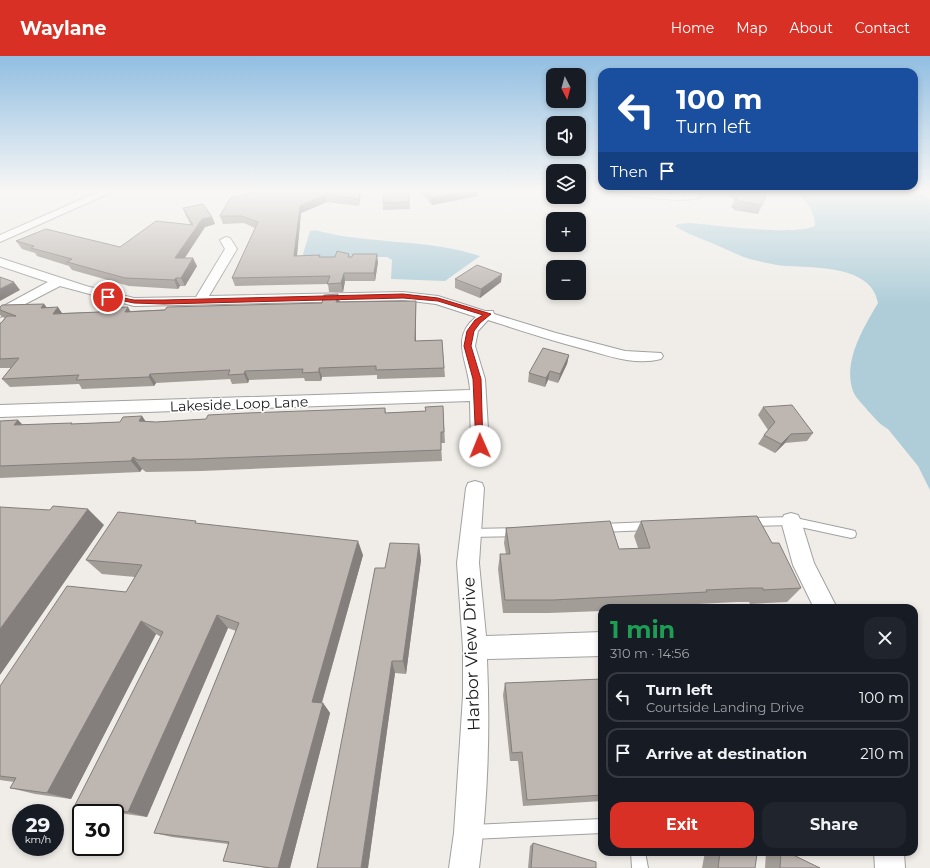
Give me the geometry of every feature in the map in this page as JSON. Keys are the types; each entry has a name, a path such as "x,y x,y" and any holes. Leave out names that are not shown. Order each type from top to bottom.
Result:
{"street":[{"path":"0,239 21,230"},
{"path":"200,301 231,248 226,240"},
{"path":"0,262 108,297 134,302 403,296 438,300 488,314 551,336 625,356 656,356"},
{"path":"0,313 58,282"},
{"path":"480,446 477,379 468,346 471,331 478,322 488,314"},
{"name":"Lakeside Loop Lane","path":"0,411 478,395"},
{"name":"Harbor View Drive","path":"464,868 469,833 476,696 475,648 468,564 475,488"},
{"path":"791,521 804,565 824,604"},
{"path":"475,648 598,644"}],"lane":[{"path":"736,523 791,521 851,534"},
{"path":"596,528 658,526"},
{"path":"470,533 525,531"},
{"path":"469,833 598,826"},
{"path":"638,856 640,868"}],"water":[{"path":"315,230 356,238 439,246 480,256 445,281 391,279 392,260 387,257 304,257 303,254 310,231"},
{"path":"682,230 930,230 930,490 918,466 888,429 868,411 852,388 850,377 853,355 867,322 878,303 873,291 865,281 854,275 840,271 782,266 750,259"}],"building":[{"path":"44,230 50,230 120,247 144,230 194,230 175,258 193,258 181,278 176,278 174,280 125,278 67,262 72,259 31,248 34,246 16,241"},
{"path":"254,230 297,230 294,256 320,255 319,257 335,257 337,251 349,254 348,257 352,257 353,254 377,254 374,273 344,273 341,283 327,284 330,276 232,278"},
{"path":"477,265 502,274 481,289 455,279"},
{"path":"0,277 14,282 0,289"},
{"path":"338,294 336,302 416,301 415,341 442,340 444,368 376,370 376,366 319,368 319,372 302,373 303,369 245,371 244,374 228,375 230,370 150,374 149,377 76,380 79,375 2,379 19,358 0,359 0,323 7,316 16,316 0,310 2,305 44,304 41,308 58,307 53,314 99,312 102,308 128,307 125,312 165,310 167,307 322,303 324,295"},
{"path":"543,348 569,355 560,374 550,371 546,378 529,373"},
{"path":"792,405 813,433 791,434 781,444 764,435 775,422 763,407"},
{"path":"443,406 444,432 441,432 441,450 194,459 138,460 133,457 131,461 0,466 0,421 18,420 14,425 72,423 71,424 120,422 123,417 142,416 139,421 156,422 206,419 208,415 385,408 385,413 426,411 425,407"},
{"path":"53,506 88,509 0,629 0,507 50,510"},
{"path":"118,512 196,521 195,523 358,541 312,702 323,703 278,868 223,861 229,842 154,833 239,623 217,615 128,812 124,811 124,804 76,804 163,632 141,621 47,793 10,788 16,778 0,776 0,686 67,586 126,592 142,565 86,560"},
{"path":"757,516 772,543 779,543 801,588 763,590 763,588 750,588 706,590 707,592 553,600 505,600 500,554 510,554 506,528 610,521 619,549 650,548 641,521"},
{"path":"390,543 419,544 403,661 392,661 361,868 317,868 375,568 385,568"},
{"path":"598,679 598,795 527,800 522,752 512,753 505,683"},
{"path":"533,843 596,862 596,868 531,868"},
{"path":"720,856 757,856 755,868 718,868"},
{"path":"781,856 795,856 820,868 780,868"}],"route":[{"path":"108,297 134,302 164,302 403,296 438,300 488,314 478,322 471,331 468,346 477,379 480,446"}]}
